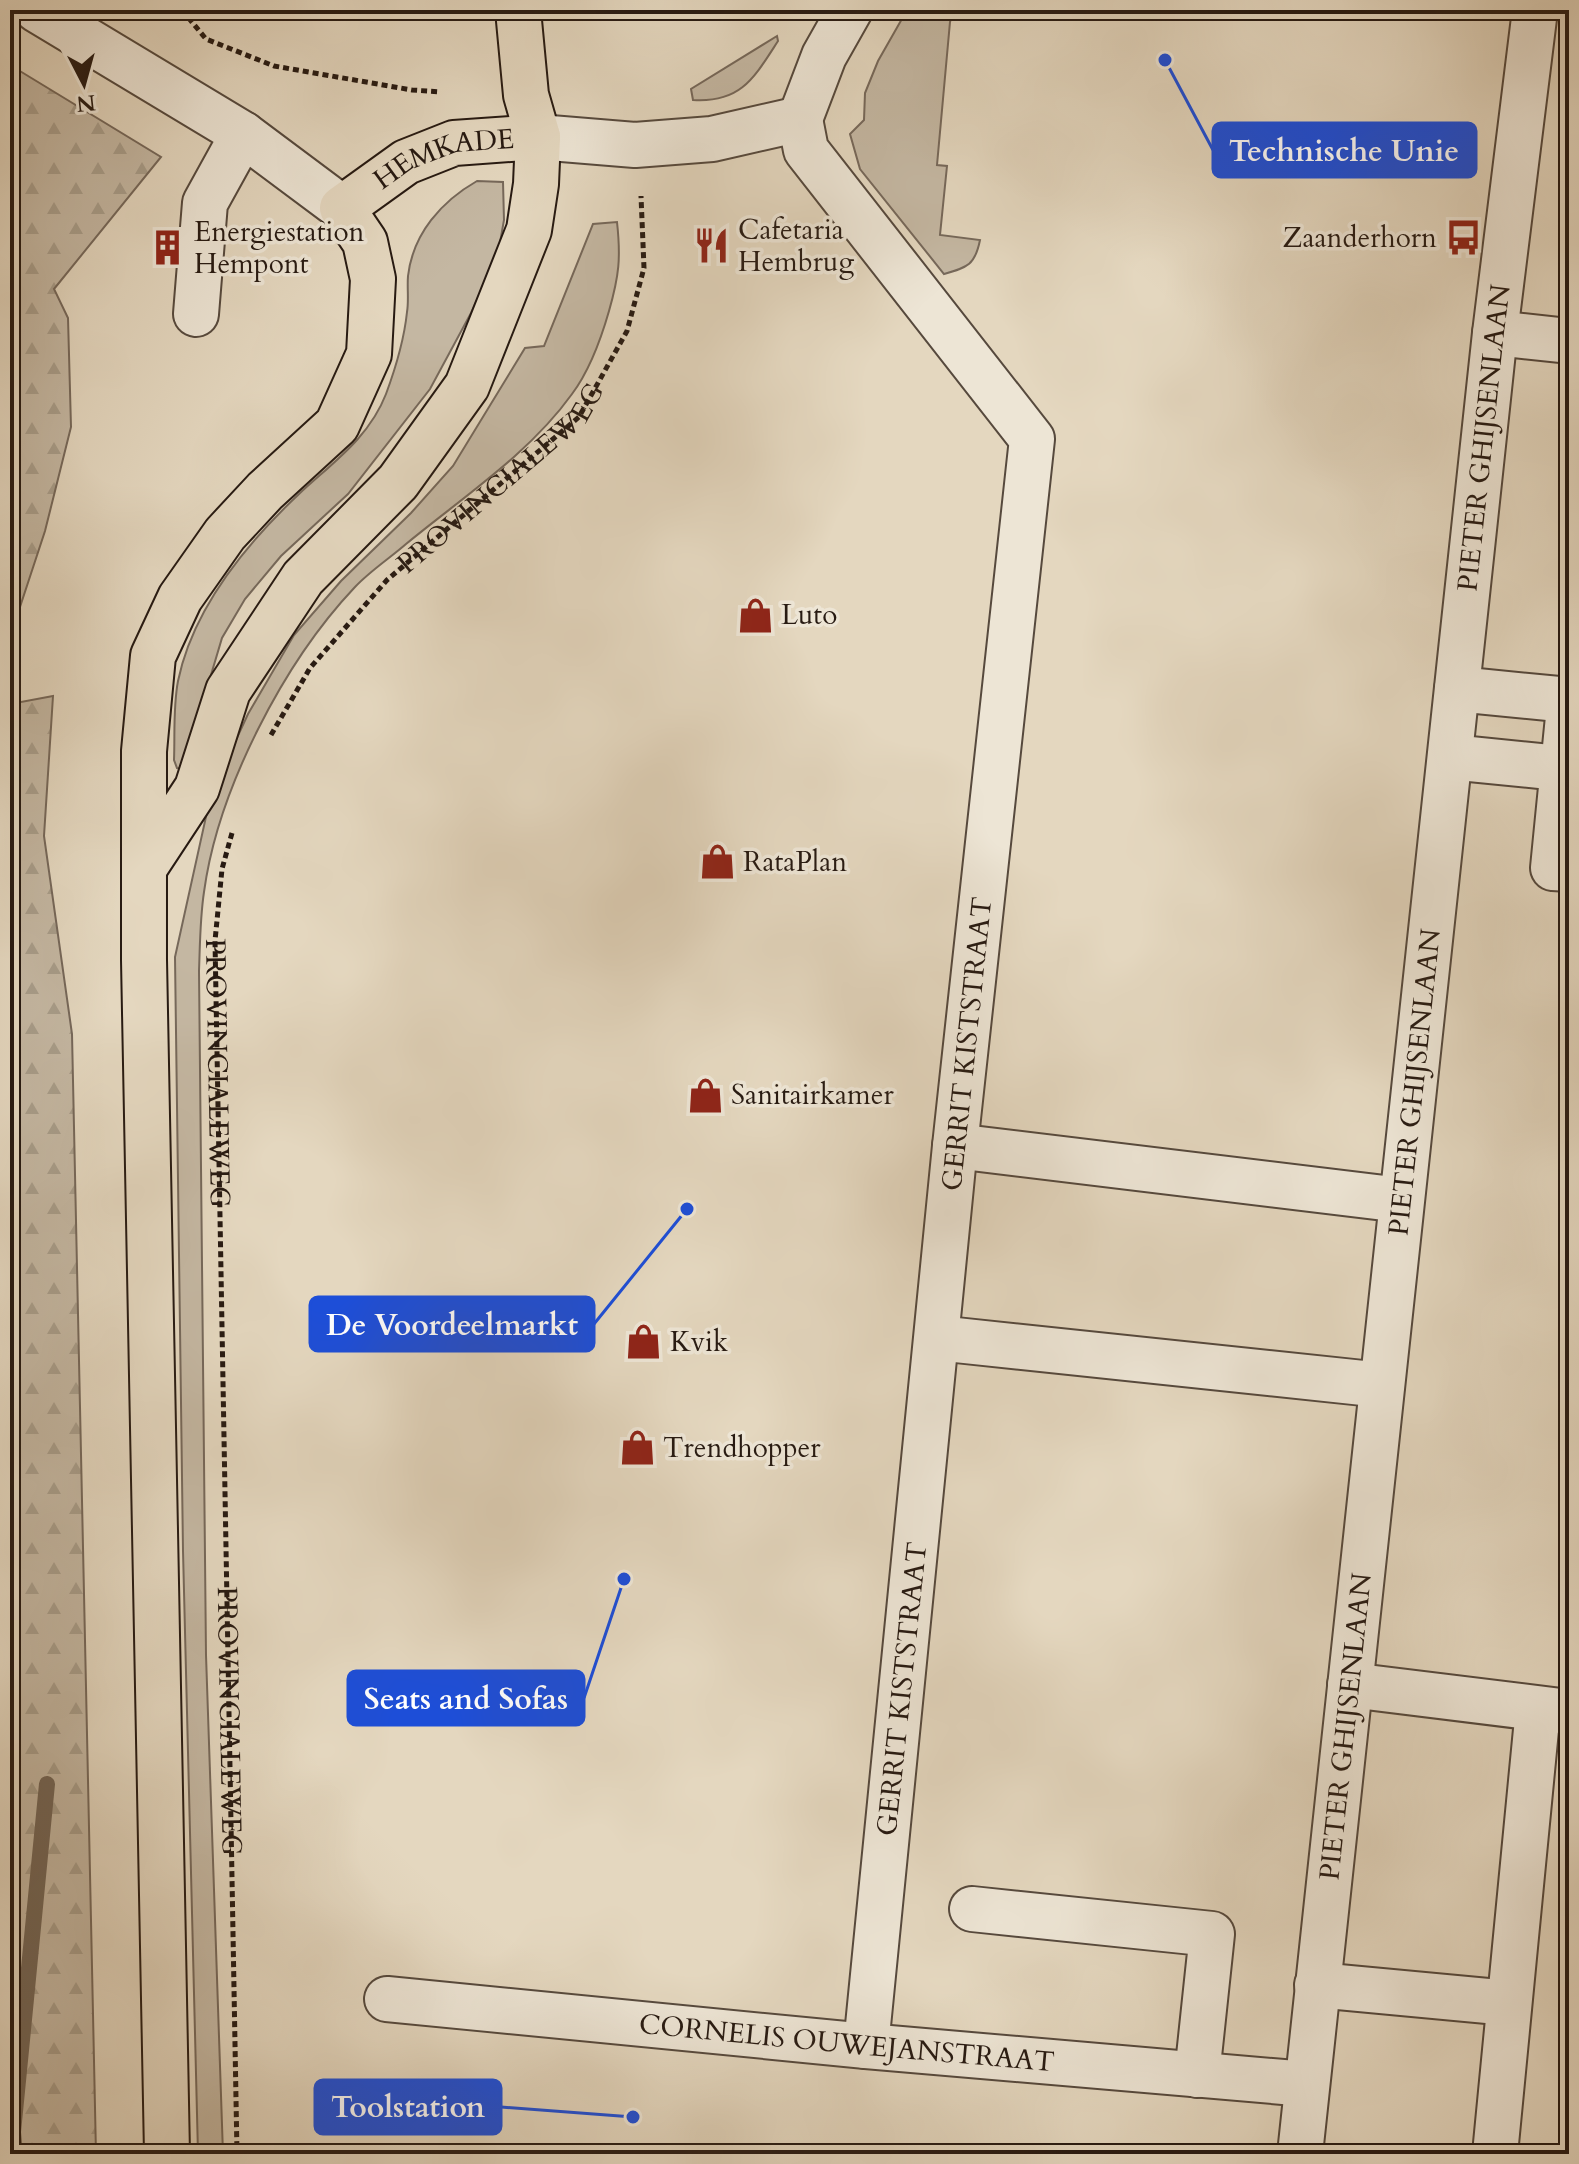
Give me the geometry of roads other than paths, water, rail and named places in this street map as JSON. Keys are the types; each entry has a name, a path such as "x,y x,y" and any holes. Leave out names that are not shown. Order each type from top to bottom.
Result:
{"main road":[{"path":"145,867 197,788 228,691 286,603 303,578 398,482 467,386 529,230 536,184 538,137 526,95 518,10"},
{"name":"HEMKADE","path":"342,208 406,162 454,143 538,137"},
{"path":"167,2154 144,976 144,751 153,656 180,598 225,534 265,491 337,425 369,354 373,279 365,242 342,208"}],"street":[{"name":"HEMKADE","path":"37,10 243,134 342,208"},
{"path":"800,119 824,56 850,10"},
{"name":"PIETER GHIJSENLAAN","path":"1300,2154 1495,333 1535,10"},
{"name":"HEMKADE","path":"538,137 635,145 712,139 800,119"},
{"name":"GERRIT KISTSTRAAT","path":"800,119 806,150 1032,439 955,1146 866,2046"},
{"path":"196,314 205,203 243,134"},
{"path":"1495,333 1569,341"},
{"path":"1457,689 1569,700"},
{"path":"1569,707 1566,768 1553,868 1569,869"},
{"path":"1450,757 1566,768"},
{"path":"955,1146 1401,1200"},
{"path":"937,1338 1382,1385"},
{"path":"1350,1685 1554,1711 1509,2003 1495,2154"},
{"path":"972,1909 1212,1934 1197,2075"},
{"path":"1317,1985 1509,2003"},
{"name":"CORNELIS OUWEJANSTRAAT","path":"387,1999 866,2046 1307,2084"}],"waterway":[{"path":"15,2154 13,2132 47,1784"}],"place":[{"name":"Technische Unie","path":"1165,60"},
{"name":"Zaanderhorn","path":"1463,238"},
{"name":"Cafetaria Hembrug","path":"712,246"},
{"name":"Energiestation Hempont","path":"168,248"},
{"name":"Luto","path":"755,615"},
{"name":"RataPlan","path":"717,862"},
{"name":"Sanitairkamer","path":"705,1095"},
{"name":"De Voordeelmarkt","path":"687,1209"},
{"name":"Kvik","path":"644,1342"},
{"name":"Trendhopper","path":"637,1448"},
{"name":"Seats and Sofas","path":"624,1579"},
{"name":"Toolstation","path":"633,2117"}]}
